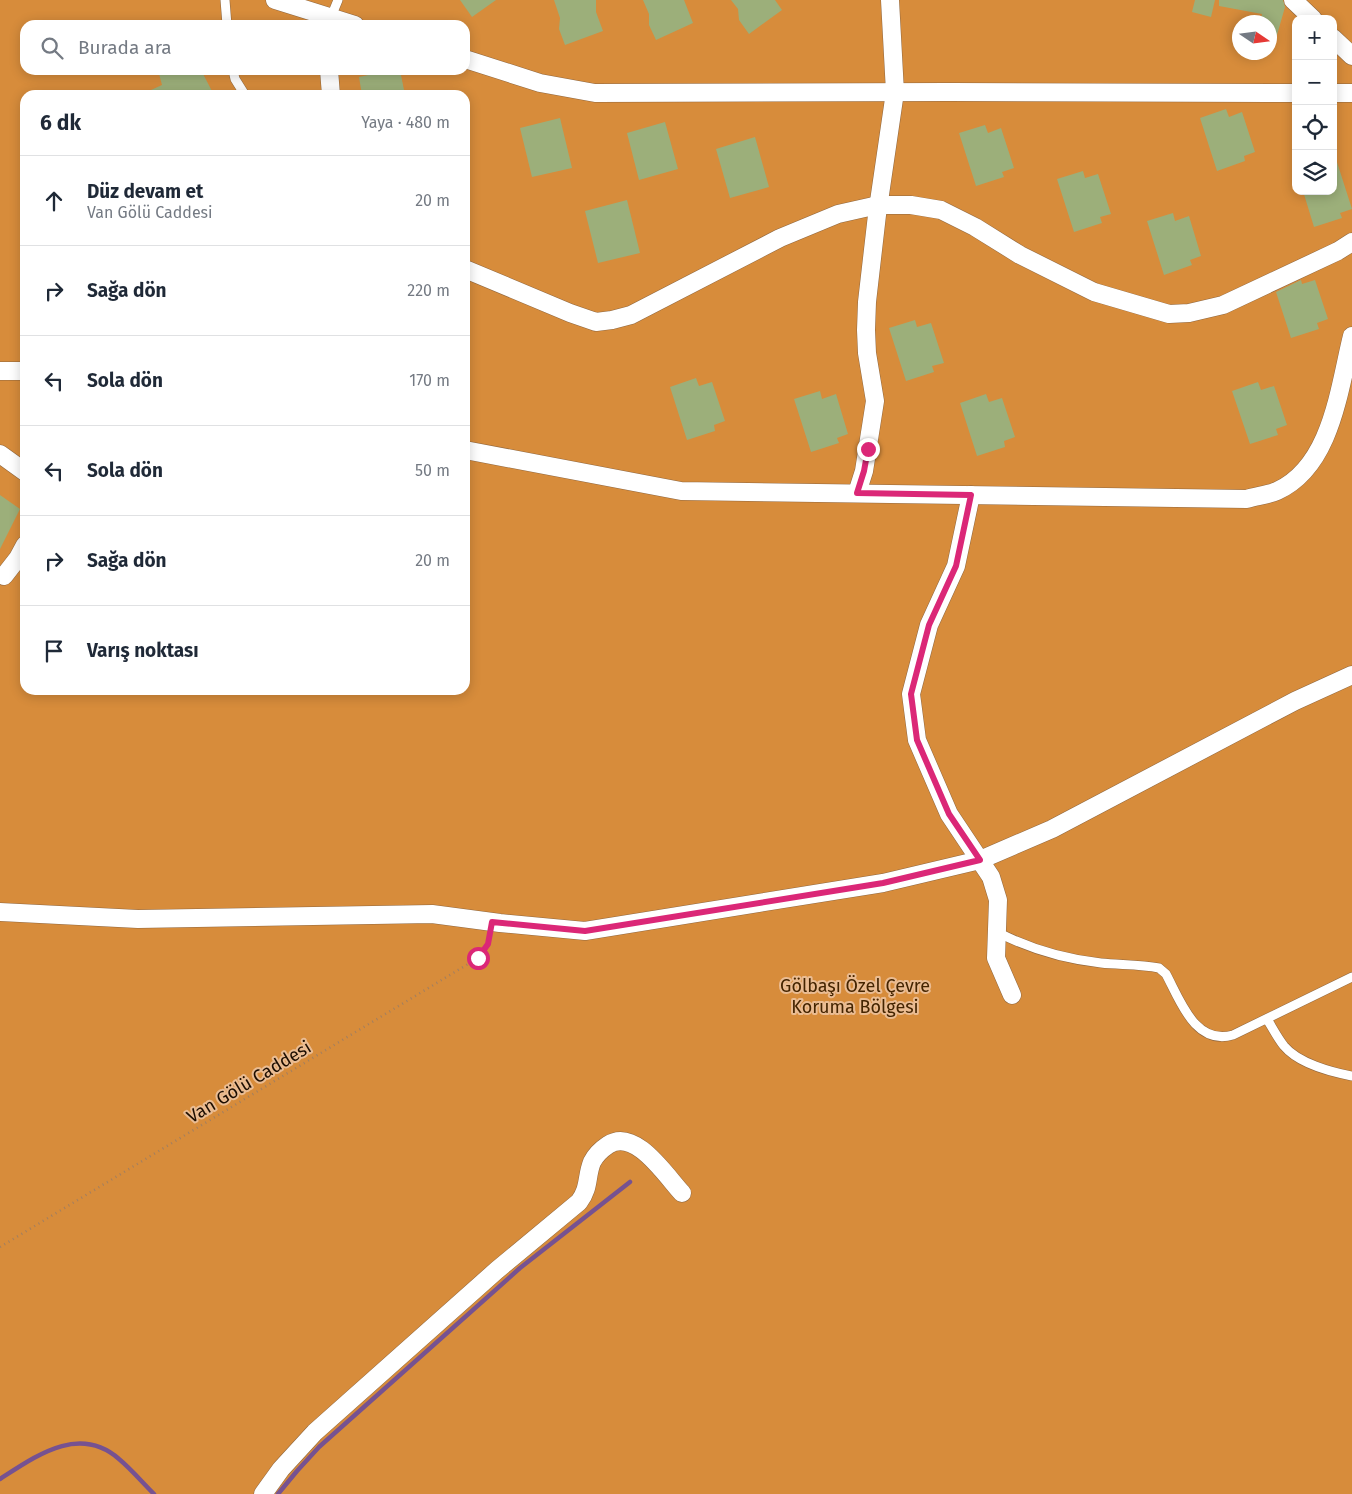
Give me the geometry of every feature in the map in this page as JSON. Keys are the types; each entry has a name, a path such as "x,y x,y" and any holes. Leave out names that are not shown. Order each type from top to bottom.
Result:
{"street":[{"path":"275,0 327,20"},
{"path":"857,493 864,471 875,401 867,354 867,302 878,205 895,92 890,0"},
{"path":"1293,0 1309,15"},
{"path":"1337,42 1352,56"},
{"path":"470,61 540,83 595,93 1292,93"},
{"path":"329,75 331,90"},
{"path":"1337,93 1352,93"},
{"path":"470,271 596,322 612,320 631,315 780,238 838,214 878,205 911,205 941,210 975,226 1020,255 1094,292 1168,314 1189,313 1223,305 1338,251 1352,242"},
{"path":"470,451 681,490 1247,499 1276,491 1299,477 1314,457 1330,428 1352,336"},
{"path":"0,371 20,371"},
{"path":"0,454 20,468"},
{"path":"971,495 956,566 929,625 911,694 917,740 949,814 991,877 998,900 996,958 1012,995"},
{"path":"4,576 20,554"},
{"path":"0,912 138,919 432,914 585,931 883,883 980,860 1052,828 1295,701 1352,675"},
{"path":"263,1494 280,1469 315,1432 497,1270 579,1202 585,1194 592,1162 603,1148 614,1141 620,1140 637,1146 646,1153 682,1194"}],"lane":[{"path":"225,0 227,20"},
{"path":"330,20 338,0"},
{"path":"234,75 242,90"},
{"path":"997,932 1020,944 1060,956 1159,968 1166,974 1193,1023 1198,1028 1219,1037 1233,1035 1352,977"},
{"path":"1267,1018 1285,1047 1296,1056 1321,1068 1352,1076"}],"path":[{"name":"Van Gölü Caddesi","path":"0,1247 478,958 488,944 492,922"}],"green space":[{"name":"Gölbaşı Özel Çevre Koruma Bölgesi","path":"0,0 1352,0 1352,1494 0,1494"}],"building":[{"path":"460,0 496,0 472,17"},
{"path":"554,0 596,0 596,12 603,31 565,45 559,29 560,18"},
{"path":"643,0 684,0 693,23 656,40 649,25 649,14"},
{"path":"731,0 775,0 782,10 749,34 739,20 738,9"},
{"path":"1195,0 1215,0 1211,17 1192,12"},
{"path":"1219,0 1283,0 1285,7 1277,35 1277,15 1262,15 1219,6"},
{"path":"159,75 204,75 211,90 151,90 162,85"},
{"path":"368,75 401,75 404,90 361,90 359,77"},
{"path":"1226,109 1229,117 1242,112 1255,152 1244,156 1245,161 1217,171 1200,118"},
{"path":"560,118 572,168 532,177 520,128"},
{"path":"665,122 678,169 639,180 627,133"},
{"path":"985,125 988,133 1001,128 1014,168 1002,172 1004,177 976,186 959,133"},
{"path":"755,137 769,187 730,198 716,149"},
{"path":"1337,162 1352,209 1340,213 1342,218 1314,227 1304,195 1337,195"},
{"path":"1083,171 1085,178 1098,174 1111,214 1100,217 1102,223 1074,232 1057,179"},
{"path":"627,200 640,253 598,263 585,211"},
{"path":"1173,213 1175,221 1189,216 1201,256 1190,260 1192,265 1164,275 1147,221"},
{"path":"1301,280 1302,284 1315,280 1328,319 1317,323 1319,329 1291,338 1276,292"},
{"path":"915,320 917,327 931,323 944,363 932,366 934,372 906,381 889,328"},
{"path":"696,378 699,386 712,382 725,421 714,425 715,431 687,440 670,387"},
{"path":"1258,382 1261,390 1274,386 1287,425 1276,429 1278,435 1250,444 1232,391"},
{"path":"820,391 822,399 836,394 848,434 837,438 839,443 811,452 794,399"},
{"path":"986,394 989,402 1002,398 1015,437 1004,441 1005,447 977,456 960,403"},
{"path":"0,495 20,509 0,549"}],"waterway":[{"path":"278,1494 319,1447 520,1268 630,1182"},
{"path":"0,1479 28,1461 58,1447 73,1444 89,1444 104,1449 119,1459 154,1494"}],"route":[{"path":"478,958 488,944 492,922 585,931 883,883 980,860 949,814 917,740 911,694 929,625 956,566 971,495 857,493 868,449"}]}
